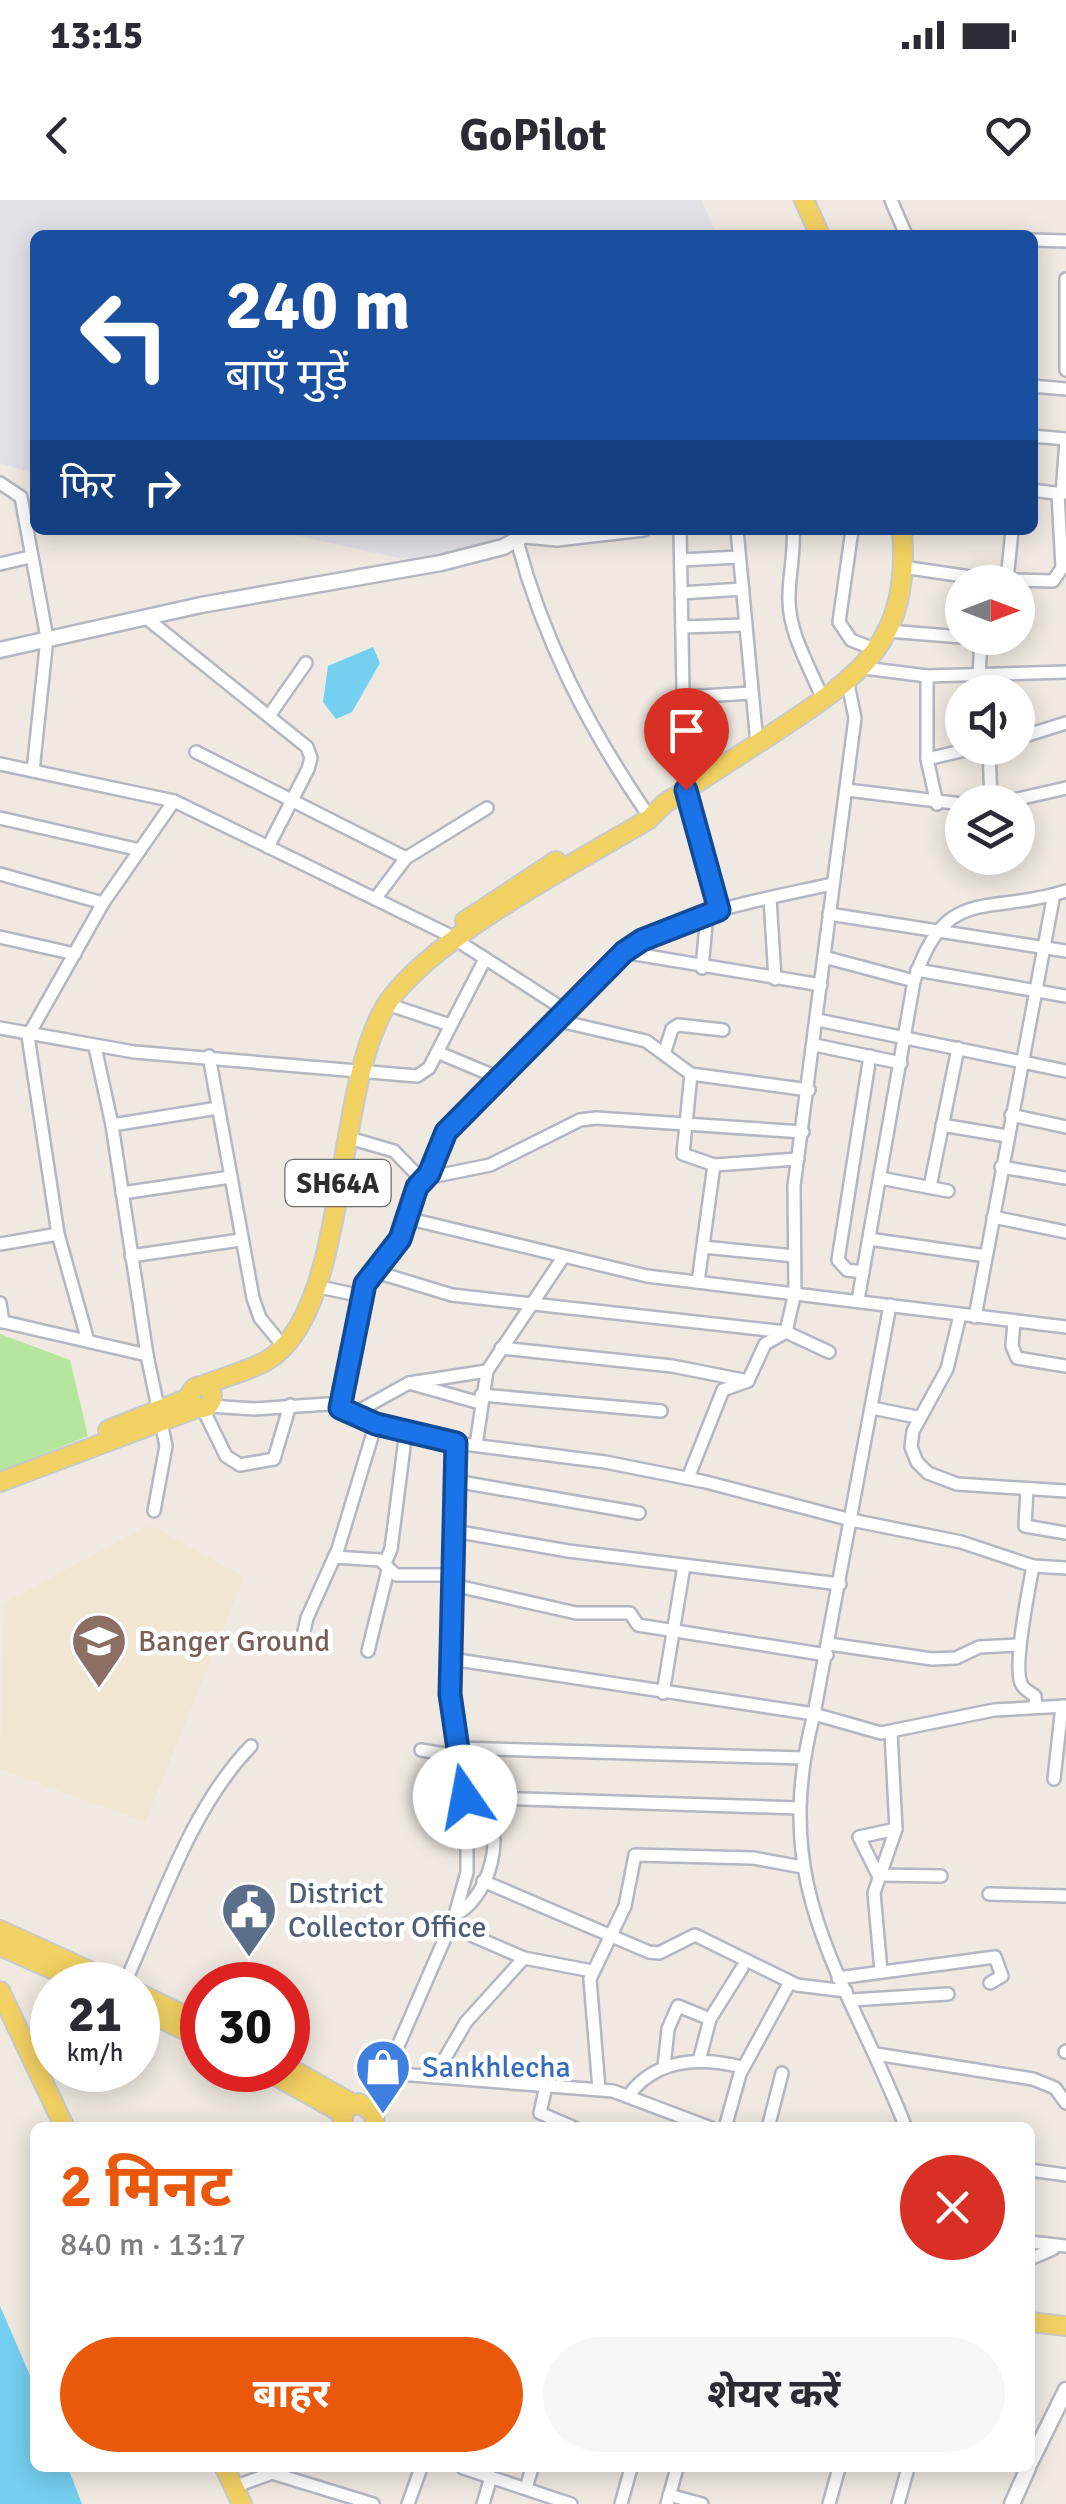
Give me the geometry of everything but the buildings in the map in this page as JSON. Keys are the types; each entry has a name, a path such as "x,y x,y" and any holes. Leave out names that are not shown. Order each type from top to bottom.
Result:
{"main road":[{"path":"793,200 806,230"},
{"path":"804,200 818,230"},
{"name":"SH64A","path":"870,656 894,575 894,535"},
{"name":"SH64A","path":"448,940 648,819 664,804 848,684 888,631 903,567 902,535"},
{"name":"SH64A","path":"284,1346 316,1286 361,1070 387,1004 448,940 644,809 664,804"},
{"path":"0,1470 200,1401 266,1362 284,1346"},
{"path":"0,1482 158,1416"},
{"path":"0,1930 71,1962"},
{"path":"0,1946 36,1962"},
{"path":"0,1990 62,2122"},
{"path":"310,2082 363,2119"},
{"path":"309,2092 363,2119"},
{"path":"1035,2323 1066,2326"},
{"path":"1035,2335 1066,2338"},
{"path":"227,2472 238,2495"}],"street":[{"path":"891,200 904,230"},
{"path":"1038,240 1066,241"},
{"path":"1066,280 1066,370"},
{"path":"1038,387 1066,389"},
{"path":"1035,582 1059,576 1066,439 1038,437"},
{"path":"0,483 21,497 47,638 33,771"},
{"path":"0,650 145,617 442,563 525,536 557,540 600,535"},
{"path":"680,535 686,790 713,912 702,968"},
{"path":"738,535 757,743"},
{"path":"793,535 795,562 789,604 792,626 824,700"},
{"path":"851,535 840,622 850,640 870,656 928,676 945,676"},
{"path":"1008,565 1012,535"},
{"path":"525,536 542,626 568,685 644,809"},
{"path":"0,564 30,556"},
{"path":"681,560 740,557"},
{"path":"903,567 945,574"},
{"path":"682,593 742,589"},
{"path":"145,617 307,748 312,758 268,847"},
{"path":"682,627 746,625"},
{"path":"888,631 945,636"},
{"path":"269,716 306,663"},
{"path":"1004,675 1066,672"},
{"path":"928,676 928,760 937,804"},
{"path":"688,1478 723,1390 748,1382 764,1344 786,1332 795,1292 798,1160 855,718 848,684"},
{"path":"684,697 752,693"},
{"path":"1035,733 1066,723"},
{"path":"196,752 406,858"},
{"path":"928,760 945,756"},
{"path":"0,764 174,801 485,958 566,1010"},
{"path":"1035,795 1066,788"},
{"path":"847,790 945,804"},
{"path":"88,1341 58,1234 28,1036 104,903 174,801"},
{"path":"375,900 406,858 487,808"},
{"path":"0,818 140,850"},
{"path":"0,874 104,903"},
{"path":"340,1408 362,1296 373,1271 400,1239 446,1132 624,952 642,940 713,912 832,884"},
{"path":"858,1300 915,976 936,929 976,908 1053,899 1066,890"},
{"path":"770,898 775,979"},
{"path":"975,1317 1053,899"},
{"path":"828,914 1066,951"},
{"path":"0,937 75,954"},
{"path":"624,952 822,985"},
{"path":"824,957 915,976 1066,996"},
{"path":"0,1028 95,1047 417,1076 429,1068 485,958"},
{"path":"387,1004 450,1026"},
{"path":"555,1020 646,1041 691,1074 810,1090"},
{"path":"818,1020 1066,1071"},
{"path":"664,1054 672,1029 678,1025 723,1030"},
{"path":"815,1045 901,1063"},
{"path":"95,1047 112,1125 166,1466 154,1510"},
{"path":"930,1188 958,1048"},
{"path":"437,1052 499,1078"},
{"path":"208,1056 240,1240 260,1318 284,1346"},
{"path":"863,1272 847,1270 838,1260 870,1056"},
{"path":"691,1074 683,1154 714,1164 798,1160"},
{"path":"112,1125 218,1108"},
{"path":"1011,1115 1066,1127"},
{"path":"348,1138 394,1151 425,1176 490,1165 580,1120 627,1117 803,1132"},
{"path":"942,1124 1007,1136"},
{"path":"698,1282 714,1164"},
{"path":"1002,1167 1066,1178"},
{"path":"122,1193 230,1177"},
{"path":"880,1178 948,1191"},
{"path":"993,1217 1066,1232"},
{"path":"410,1219 562,1259 698,1282 1066,1327"},
{"path":"0,1244 58,1234"},
{"path":"869,1239 986,1256"},
{"path":"131,1256 240,1240"},
{"path":"703,1248 794,1256"},
{"path":"476,1445 480,1399 488,1371 562,1259"},
{"path":"373,1271 452,1294 786,1332 829,1352"},
{"path":"316,1286 362,1296"},
{"path":"0,1303 2,1321 147,1355"},
{"path":"890,1304 828,1650 803,1758 798,1808 802,1868 819,1930 904,2122"},
{"path":"960,1315 947,1369 918,1416 911,1447 928,1474 957,1484 1066,1491"},
{"path":"1014,1321 1012,1346 1017,1358 1066,1366"},
{"path":"501,1348 672,1366 748,1382"},
{"path":"354,1414 409,1383 488,1371"},
{"path":"409,1383 480,1399 661,1411"},
{"path":"200,1401 226,1456 240,1464 274,1459 290,1405"},
{"path":"200,1401 254,1409 290,1405 340,1408 376,1424 456,1443 605,1462 688,1478 851,1520 961,1542 1032,1566 1066,1568"},
{"path":"872,1408 918,1416"},
{"path":"301,1645 376,1424"},
{"path":"368,1651 391,1549 406,1431"},
{"path":"363,2119 453,1921 467,1872 466,1802 456,1752 451,1659 456,1443"},
{"path":"455,1481 639,1513"},
{"path":"1026,1489 1025,1526 1066,1533"},
{"path":"454,1530 684,1566 840,1584"},
{"path":"334,1557 386,1566 404,1576 453,1580 576,1613 630,1613 638,1625 828,1650 932,1659 956,1658 979,1648 1019,1645"},
{"path":"662,1694 684,1566"},
{"path":"1032,1566 1019,1645 1020,1683 1034,1696 1036,1707"},
{"path":"451,1659 814,1714 871,1732 891,1732 981,1712 1064,1706 1054,1779"},
{"path":"881,1972 874,1893 896,1829 891,1732"},
{"path":"133,1962 228,1770 251,1746"},
{"path":"422,1750 803,1758"},
{"path":"466,1802 798,1808"},
{"path":"453,1921 483,1882 492,1856 492,1818 466,1802"},
{"path":"878,1875 859,1838 896,1829"},
{"path":"599,2089 592,1971 625,1906 632,1860 638,1854 754,1858 802,1868"},
{"path":"878,1875 941,1876"},
{"path":"483,1882 656,1953 695,1935 812,1990 848,1995 948,1994"},
{"path":"990,1894 1066,1896"},
{"path":"453,1921 524,1958 592,1971"},
{"path":"838,1978 995,1957 1002,1976 990,1983"},
{"path":"434,2078 466,2022 524,1958"},
{"path":"698,2060 710,2019 742,1968"},
{"path":"727,2122 742,2068 790,1982"},
{"path":"664,2067 668,2029 678,2006 710,2019"},
{"path":"876,2054 1032,2079 1055,2088 1066,2103"},
{"path":"629,2095 645,2076 664,2067 698,2060 742,2068"},
{"path":"386,2073 599,2089 629,2095 696,2122"},
{"path":"770,2122 782,2073"},
{"path":"546,2086 540,2114 560,2122"},
{"path":"1035,2171 1066,2175"},
{"path":"1035,2243 1062,2247"},
{"path":"1035,2258 1062,2247"},
{"path":"1035,2453 1066,2390"},
{"path":"408,2504 420,2472"},
{"path":"476,2472 571,2504"},
{"path":"526,2488 531,2472"},
{"path":"622,2504 631,2472"},
{"path":"676,2472 668,2500 702,2504"},
{"path":"829,2504 838,2472"},
{"path":"898,2504 907,2472"},
{"path":"1012,2504 1026,2472"},
{"path":"238,2495 272,2474 374,2504"},
{"path":"482,2504 492,2477"}],"shaded area":[{"path":"0,200 701,200 715,230 30,230 30,472 0,463"},
{"path":"295,535 503,535 453,570"},
{"name":"Banger Ground","path":"145,1527 156,1528 244,1577 145,1822 0,1769 4,1603"}],"green space":[{"path":"0,1334 70,1360 88,1436 0,1472"}],"water":[{"path":"373,647 380,663 352,712 336,719 323,702 328,666"},
{"path":"0,2306 30,2375 30,2472 70,2472 82,2504 0,2504"}],"place":[{"name":"Banger Ground","path":"99,1690"},
{"name":"District Collector Office","path":"249,1959"},
{"name":"Sankhlecha","path":"383,2116"}],"route":[{"path":"465,1797 461,1762 452,1735 450,1694 456,1443 376,1424 340,1408 362,1296 373,1271 400,1239 410,1219 413,1196 421,1179 429,1174 446,1132 624,952 642,940 719,910 686,790"}]}
